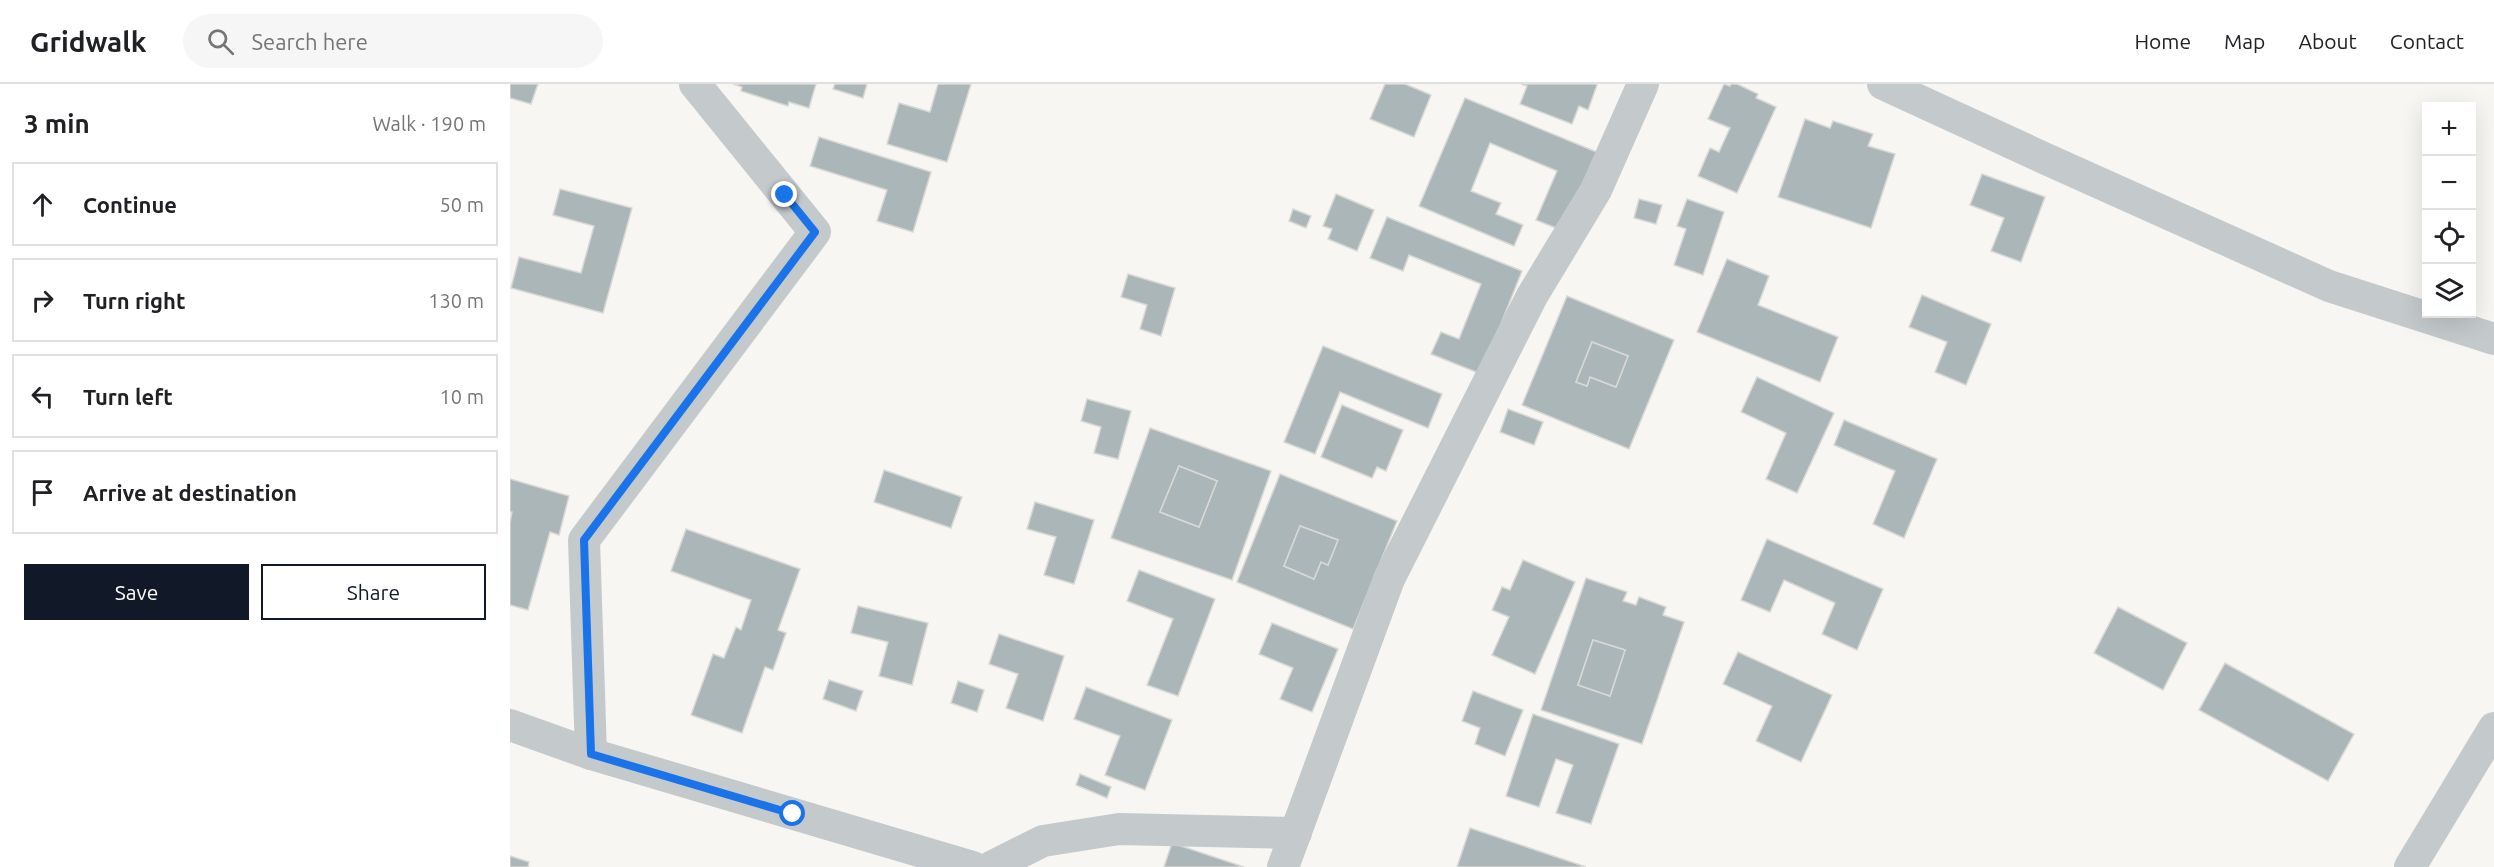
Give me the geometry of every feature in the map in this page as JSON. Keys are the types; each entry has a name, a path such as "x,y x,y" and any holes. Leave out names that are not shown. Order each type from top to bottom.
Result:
{"street":[{"path":"591,754 584,540 815,232 695,84"},
{"path":"1283,867 1389,579 1532,296 1596,190 1643,84"},
{"path":"1884,84 2330,286 2494,339"},
{"path":"510,725 591,754 974,867"},
{"path":"2410,867 2494,728"},
{"path":"991,867 1043,841 1119,829 1296,833"}],"building":[{"path":"510,84 538,84 531,104 510,98"},
{"path":"733,84 816,84 809,108 789,102 788,106 741,91 742,87"},
{"path":"835,84 867,84 863,98 833,89"},
{"path":"938,84 971,84 947,162 887,144 899,103 930,112"},
{"path":"1385,84 1405,84 1431,95 1414,137 1370,119"},
{"path":"1521,84 1597,85 1588,110 1579,106 1572,124 1520,104 1527,86"},
{"path":"1724,84 1730,86 1737,84 1758,94 1756,98 1776,107 1737,193 1698,176 1710,148 1719,152 1730,128 1708,119"},
{"path":"1465,98 1599,153 1566,232 1536,220 1557,171 1490,143 1471,191 1501,203 1496,214 1523,225 1514,246 1419,206"},
{"path":"1805,119 1830,128 1833,121 1873,134 1868,146 1895,154 1871,228 1778,197"},
{"path":"819,137 931,172 913,232 877,221 887,190 810,166"},
{"path":"1982,174 2045,197 2021,262 1991,251 2004,218 1970,205"},
{"path":"560,189 632,208 603,313 511,288 519,257 581,273 594,226 553,215"},
{"path":"1336,194 1374,210 1357,251 1328,239 1332,229 1323,226"},
{"path":"1639,199 1662,205 1656,224 1634,218"},
{"path":"1687,199 1724,212 1703,275 1674,265 1686,229 1677,226"},
{"path":"1293,209 1311,216 1306,228 1289,221"},
{"path":"1387,217 1522,271 1481,374 1431,354 1441,332 1459,339 1481,284 1409,255 1403,271 1370,258"},
{"path":"1727,259 1769,276 1758,305 1838,337 1820,382 1697,332"},
{"path":"1128,274 1175,288 1161,336 1140,329 1147,305 1121,297"},
{"path":"1922,295 1991,324 1966,385 1935,372 1947,342 1909,327"},
{"path":"1567,296 1674,340 1629,449 1522,405","holes":["1592,342 1628,356 1616,387 1590,377 1587,386 1576,382"]},
{"path":"1592,342 1628,356 1616,387 1590,377 1587,386 1576,382"},
{"path":"1323,346 1442,394 1428,428 1340,392 1315,454 1284,442"},
{"path":"1757,377 1834,413 1797,493 1766,479 1786,433 1741,412"},
{"path":"1087,399 1131,411 1118,459 1094,453 1101,427 1081,421"},
{"path":"1342,405 1403,430 1386,471 1377,467 1372,478 1321,457"},
{"path":"1508,409 1543,422 1534,445 1500,432"},
{"path":"1844,420 1937,459 1904,538 1873,524 1895,471 1834,445"},
{"path":"1150,428 1271,471 1232,580 1111,538","holes":["1179,466 1217,481 1199,527 1160,512"]},
{"path":"1179,466 1217,481 1199,527 1160,512"},
{"path":"884,470 962,497 951,528 874,502"},
{"path":"1280,474 1397,521 1353,629 1237,582","holes":["1300,526 1338,540 1328,565 1321,562 1314,579 1284,566"]},
{"path":"510,479 569,496 559,535 550,532 528,610 510,605 512,512 510,512"},
{"path":"1035,502 1094,520 1074,584 1044,575 1056,537 1027,529"},
{"path":"1300,526 1338,540 1328,565 1321,562 1314,579 1284,566"},
{"path":"686,529 800,569 778,630 786,633 773,670 765,667 742,733 691,715 713,654 724,658 736,627 741,630 751,600 671,571"},
{"path":"1767,539 1883,589 1857,650 1822,634 1835,603 1784,580 1770,612 1741,600"},
{"path":"1523,560 1575,582 1535,674 1492,655 1509,617 1492,610 1502,587 1510,590"},
{"path":"1139,570 1215,599 1178,696 1147,685 1173,619 1127,601"},
{"path":"1586,578 1627,592 1623,601 1636,605 1639,597 1666,607 1663,615 1684,622 1642,744 1541,710","holes":["1593,640 1625,650 1610,696 1578,685"]},
{"path":"858,606 928,623 912,685 879,676 888,642 851,633"},
{"path":"2118,607 2187,643 2163,690 2094,653"},
{"path":"1272,623 1338,649 1312,712 1280,699 1293,668 1259,654"},
{"path":"999,634 1064,656 1043,721 1006,708 1018,674 989,664"},
{"path":"1593,640 1625,650 1610,696 1578,685"},
{"path":"1738,652 1832,695 1801,762 1756,741 1772,706 1723,684"},
{"path":"2225,663 2354,734 2328,781 2199,710"},
{"path":"829,680 863,691 856,711 823,699"},
{"path":"958,681 984,690 977,712 951,703"},
{"path":"1086,687 1172,720 1145,790 1105,775 1120,736 1074,719"},
{"path":"1473,691 1523,710 1505,756 1475,744 1480,728 1462,721"},
{"path":"1533,714 1619,744 1591,824 1556,813 1573,765 1556,759 1539,807 1506,796"},
{"path":"1080,774 1111,787 1107,798 1076,785"},
{"path":"1470,828 1586,867 1457,867"},
{"path":"1172,843 1244,867 1164,867"},
{"path":"510,856 529,862 528,867 510,867"}],"route":[{"path":"785,195 815,232 584,540 591,754 793,814"}]}
